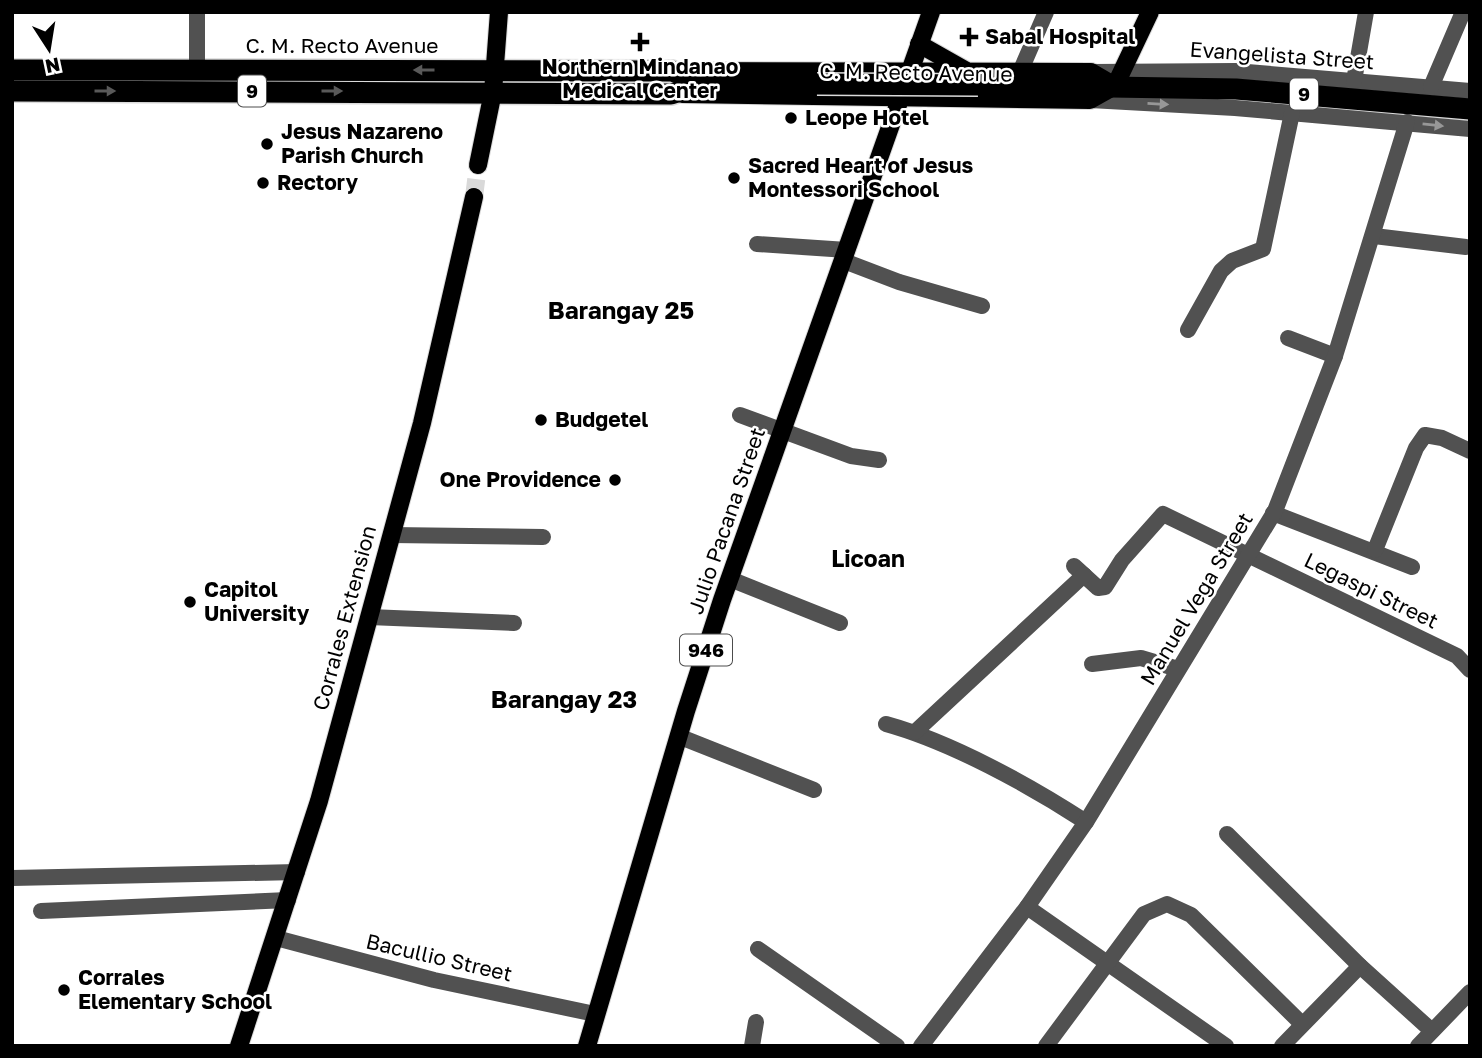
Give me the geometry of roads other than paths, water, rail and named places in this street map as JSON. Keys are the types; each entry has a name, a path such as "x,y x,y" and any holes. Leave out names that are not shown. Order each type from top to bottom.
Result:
{"highway":[{"name":"C. M. Recto Avenue","path":"12,71 672,71 707,83"},
{"name":"C. M. Recto Avenue","path":"12,91 671,94 707,83 817,84 973,78 1119,78 1470,109"}],"main road":[{"path":"478,165 493,92 492,70 499,12"},
{"name":"Julio Pacana Street","path":"587,1046 678,736 730,579 931,12"},
{"path":"1090,100 1119,78 1150,12"},
{"path":"919,44 973,78"},
{"name":"C. M. Recto Avenue","path":"672,71 910,72 973,78 1020,72 1091,72 1119,78"},
{"name":"C. M. Recto Avenue","path":"671,94 1090,100"},
{"name":"Corrales Extension","path":"239,1046 297,872 369,617 450,308 474,197"}],"street":[{"path":"197,12 197,70"},
{"path":"1020,72 1046,12"},
{"path":"1354,81 1366,12"},
{"path":"1431,87 1463,12"},
{"name":"Evangelista Street","path":"1119,78 1235,71 1470,91"},
{"path":"1090,100 1292,113 1470,129"},
{"path":"1188,330 1221,271 1232,261 1263,249 1292,113"},
{"name":"Manuel Vega Street","path":"921,1046 1027,907 1086,822 1273,513 1335,356 1374,236 1406,122"},
{"path":"1374,236 1466,247"},
{"path":"757,244 846,255 900,282 982,306"},
{"path":"1288,338 1335,356"},
{"path":"740,415 851,456 880,460"},
{"path":"1374,550 1416,448 1425,435 1442,438 1470,452"},
{"path":"1273,513 1412,567"},
{"name":"Legaspi Street","path":"915,732 1079,570 1098,588 1105,587 1122,561 1163,514 1457,656 1470,670"},
{"path":"391,536 543,537"},
{"path":"730,579 840,623"},
{"path":"369,617 514,623"},
{"path":"1457,656 1470,645"},
{"path":"1092,664 1141,658 1178,669"},
{"path":"886,724 915,732 1086,822"},
{"path":"678,736 814,790"},
{"path":"1227,834 1360,966 1432,1031"},
{"path":"12,878 297,872"},
{"path":"41,911 288,900"},
{"path":"1046,1046 1109,965 1144,914 1167,904 1191,915 1302,1024"},
{"path":"1027,907 1226,1046"},
{"name":"Bacullio Street","path":"276,939 434,980 595,1014"},
{"path":"758,949 897,1046"},
{"path":"1282,1046 1360,966"},
{"path":"1418,1046 1470,992"},
{"path":"752,1046 756,1022"}],"tunnel":[{"path":"474,197 478,165"}],"place":[{"name":"Sabal Hospital","path":"969,37"},
{"name":"Northern Mindanao Medical Center","path":"640,42"},
{"name":"Leope Hotel","path":"791,118"},
{"name":"Jesus Nazareno Parish Church","path":"267,144"},
{"name":"Sacred Heart of Jesus Montessori School","path":"734,178"},
{"name":"Rectory","path":"263,183"},
{"name":"Budgetel","path":"541,420"},
{"name":"One Providence","path":"615,480"},
{"name":"Capitol University","path":"190,602"},
{"name":"Corrales Elementary School","path":"64,990"}],"district":[{"name":"Barangay 25","path":"621,311"},
{"name":"Licoan","path":"868,559"},
{"name":"Barangay 23","path":"564,700"}]}
